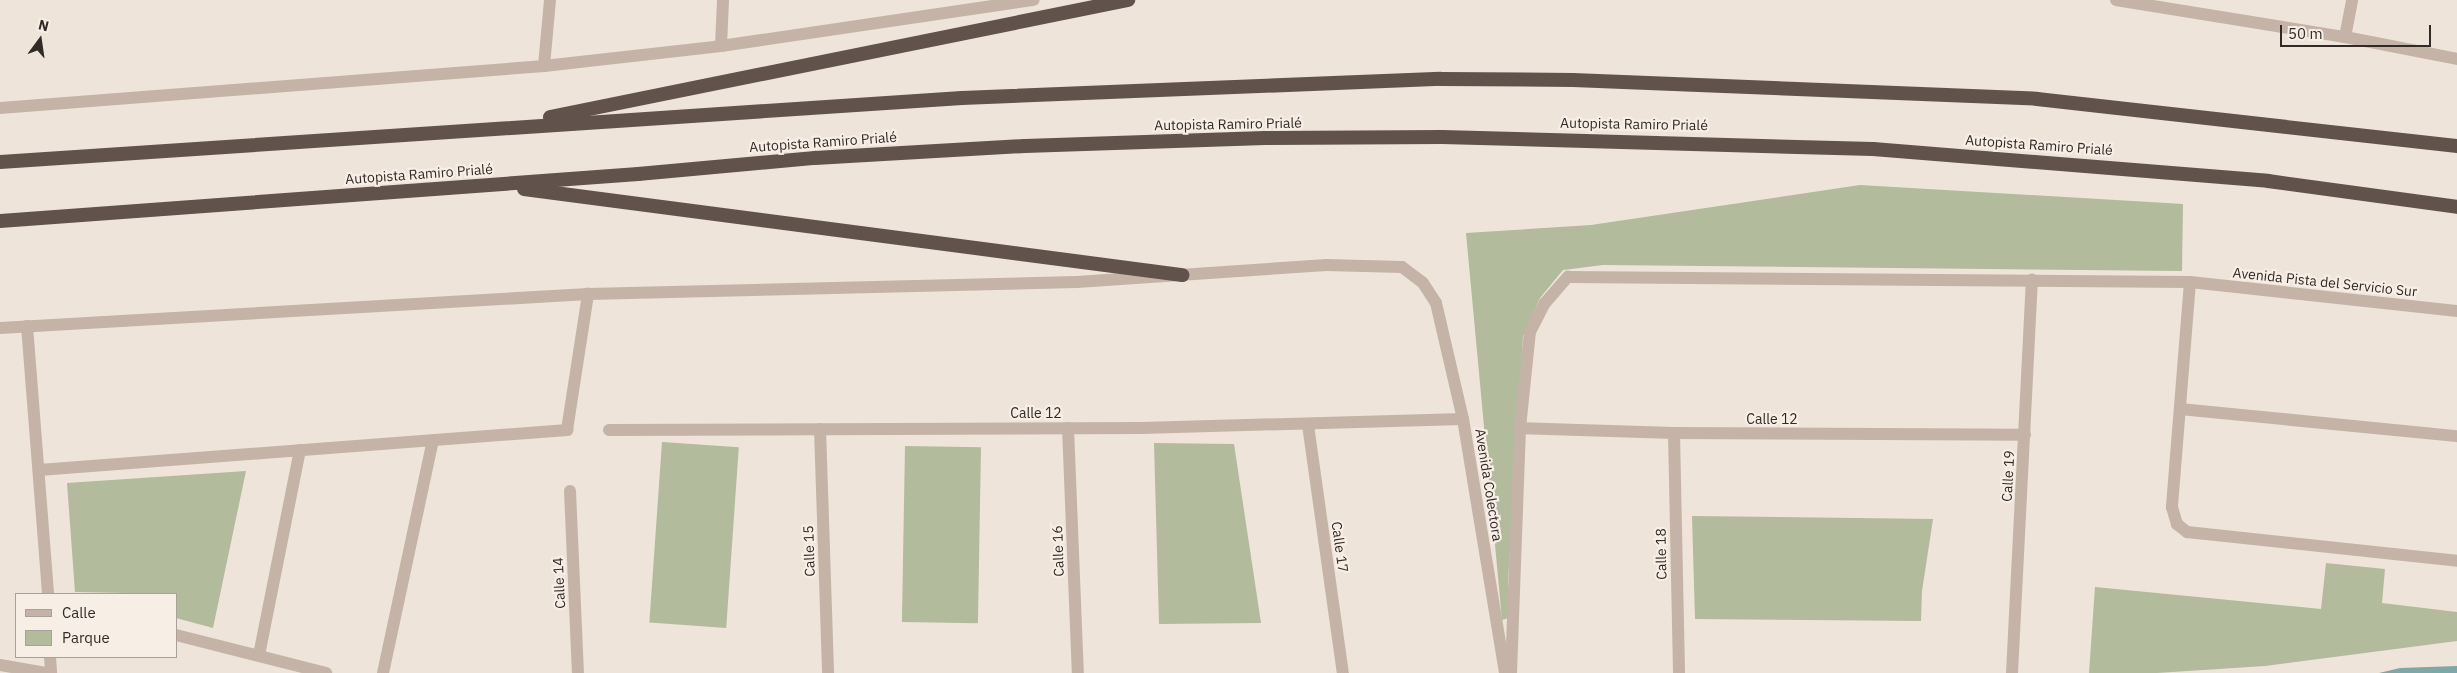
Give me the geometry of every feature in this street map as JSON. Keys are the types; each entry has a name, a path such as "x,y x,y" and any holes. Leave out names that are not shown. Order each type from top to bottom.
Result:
{"highway":[{"path":"497,127 1128,0"},
{"path":"0,162 497,127 962,98 1441,79 1573,80 2037,99 2457,146"},
{"name":"Autopista Ramiro Prialé","path":"0,221 494,185 815,158 1025,146 1265,138 1442,137 1873,149 2268,181 2457,207"},
{"path":"494,185 1182,275"}],"street":[{"path":"544,66 550,0"},
{"path":"721,46 723,0"},
{"path":"0,108 544,66 721,46 1034,0"},
{"path":"2116,0 2345,37 2457,59"},
{"path":"2345,37 2352,0"},
{"name":"Avenida Colectora","path":"1182,275 1326,265 1388,264 1413,273 1436,303 1463,419 1505,673"},
{"path":"0,328 588,294 1077,282 1182,275"},
{"name":"Avenida Pista del Servicio Sur","path":"1511,673 1520,428 1530,332 1545,303 1568,277 2190,282 2457,311"},
{"name":"Calle 19","path":"2012,673 2032,280"},
{"path":"2190,282 2172,507 2177,524 2187,532 2457,561"},
{"path":"39,470 568,430 588,294"},
{"path":"27,326 48,593"},
{"path":"2180,409 2457,436"},
{"name":"Calle 12","path":"609,430 1308,425 1463,419"},
{"name":"Calle 17","path":"1308,425 1343,673"},
{"name":"Calle 16","path":"1068,428 1078,673"},
{"name":"Calle 12","path":"1520,428 1674,434 2025,435"},
{"name":"Calle 15","path":"820,429 828,673"},
{"name":"Calle 18","path":"1674,434 1679,673"},
{"path":"383,673 433,440"},
{"path":"259,655 300,450"},
{"name":"Calle 14","path":"570,491 578,673"},
{"path":"178,635 326,673"},
{"path":"50,658 51,673"},
{"path":"0,666 47,673"}],"green space":[{"path":"1860,185 2183,204 2182,271 1603,265 1563,270 1540,298 1523,336 1508,581 1509,618 1502,620 1466,233 1591,225"},
{"path":"662,442 739,447 726,628 649,623"},
{"path":"1154,443 1234,444 1261,623 1159,624"},
{"path":"905,446 981,447 978,623 902,622"},
{"path":"246,471 213,628 178,619 178,593 75,592 67,483"},
{"path":"1692,516 1933,519 1922,591 1921,621 1695,619"},
{"path":"2326,563 2385,569 2382,603 2457,612 2457,641 2265,666 2157,673 2089,673 2095,587 2321,609"}],"water":[{"path":"2457,666 2457,673 2379,673 2400,668"}]}
